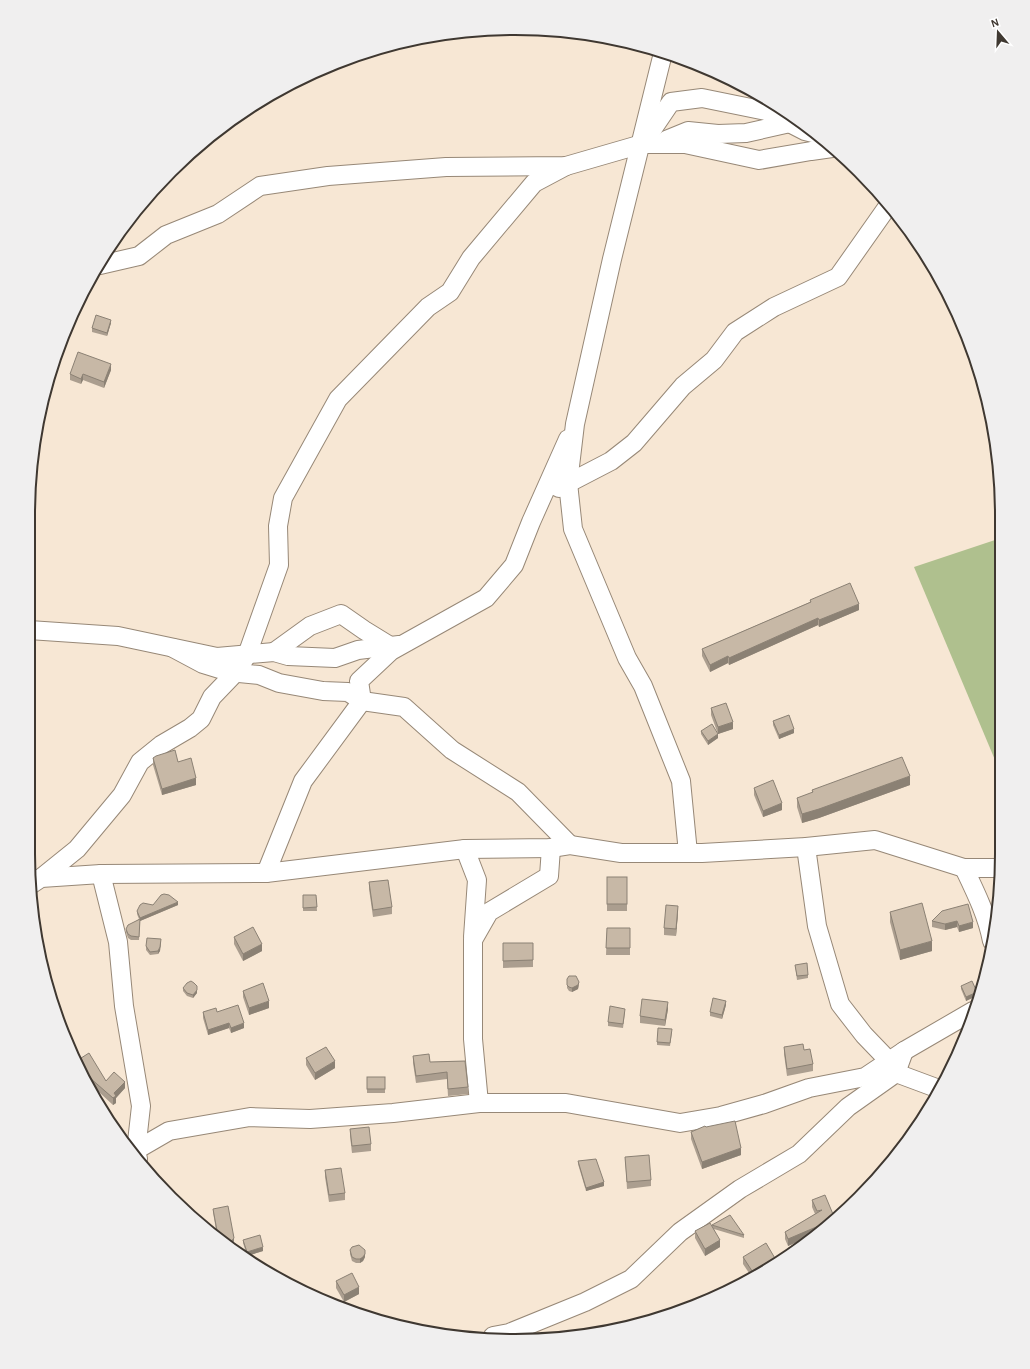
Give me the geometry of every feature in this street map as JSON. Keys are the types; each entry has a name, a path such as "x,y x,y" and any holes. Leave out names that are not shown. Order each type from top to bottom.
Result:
{"street":[{"path":"661,58 646,144 612,259 575,424 568,484 573,529 627,658 643,686 681,781 688,853"},
{"path":"646,144 671,102 702,98 766,111 795,125"},
{"path":"37,881 77,848 122,795 140,762 161,745 190,728 201,719 212,697 236,672 247,655 279,565 278,526 283,498 338,399 428,307 450,292 471,258 534,183 566,166 688,131 718,134 746,133 790,123"},
{"path":"646,144 685,144 759,160 825,149"},
{"path":"106,264 139,256 166,234 218,214 260,186 328,176 438,168 566,166"},
{"path":"531,522 554,491 611,461 634,443 682,386 714,360 734,332 774,308 838,277 885,210"},
{"path":"266,873 303,781 362,701 359,681 397,645 486,598 514,565 531,522 575,424"},
{"path":"274,652 310,626 341,614 397,645"},
{"path":"35,631 118,636 217,658 274,652 288,656 335,658 358,650 397,645"},
{"path":"35,637 47,632"},
{"path":"173,648 203,664 236,672 259,675 279,683 323,691 348,692 362,701 404,707 452,750 518,792 570,845"},
{"path":"37,881 101,874 266,873 465,850 551,848 570,845 621,853 688,853 806,847 875,840 964,868 995,868"},
{"path":"806,847 817,926 840,1004 864,1035 896,1062 934,1087"},
{"path":"473,940 489,912 549,876 551,848"},
{"path":"465,850 477,880 473,940 474,1039 479,1103"},
{"path":"964,868 977,895 989,928"},
{"path":"101,874 118,942 124,1006 141,1106 136,1148"},
{"path":"139,1152 169,1131 250,1117 310,1119 393,1113 479,1103 566,1103 680,1123 721,1116 764,1104 809,1088 865,1077 896,1062 967,1015"},
{"path":"503,1334 585,1302 631,1279 680,1232 740,1189 799,1154 896,1062"}],"green space":[{"path":"995,540 995,760 914,567"}],"building":[{"path":"96,315 111,320 107,333 92,328"},
{"path":"78,352 111,364 104,382 83,374 81,379 70,374"},
{"path":"850,583 859,604 819,620 818,618 710,665 702,649 811,602 810,600"},
{"path":"726,703 733,722 718,727 711,708"},
{"path":"789,715 794,729 779,735 773,721"},
{"path":"712,724 718,734 708,741 701,731"},
{"path":"175,750 178,762 191,758 196,778 162,789 153,758"},
{"path":"902,757 910,776 802,814 797,798 813,792 812,790"},
{"path":"773,780 782,803 763,811 754,788"},
{"path":"607,877 627,877 627,904 607,904"},
{"path":"388,880 392,907 373,910 369,882"},
{"path":"161,895 169,895 178,902 140,918 137,911 140,905 143,903 153,905"},
{"path":"303,895 316,895 317,907 303,908"},
{"path":"922,903 932,941 900,950 890,912"},
{"path":"968,904 973,922 959,926 957,921 945,924 932,921 942,911"},
{"path":"666,905 678,906 676,929 664,928"},
{"path":"140,919 139,937 131,936 128,934 126,929 128,925"},
{"path":"253,927 262,944 243,954 234,937"},
{"path":"607,928 630,928 630,948 606,948"},
{"path":"147,938 161,939 158,951 150,952 146,946"},
{"path":"503,943 533,943 533,960 503,961"},
{"path":"807,963 808,975 797,976 795,965"},
{"path":"569,976 576,976 579,982 578,985 572,988 567,985 567,979"},
{"path":"191,981 197,986 197,990 193,995 187,993 183,988"},
{"path":"972,981 976,989 974,993 966,997 961,986"},
{"path":"263,983 269,1001 249,1008 243,991"},
{"path":"713,998 726,1001 722,1015 710,1012"},
{"path":"642,999 668,1002 665,1020 640,1016"},
{"path":"238,1005 244,1023 231,1028 229,1023 208,1030 203,1012 216,1008 217,1012"},
{"path":"610,1006 625,1009 623,1024 608,1022"},
{"path":"658,1028 672,1029 670,1043 657,1042"},
{"path":"803,1044 804,1050 810,1049 813,1064 787,1069 784,1047"},
{"path":"326,1047 335,1061 315,1073 306,1058"},
{"path":"89,1053 106,1081 114,1072 125,1082 114,1093 116,1096 113,1098 92,1079 81,1058"},
{"path":"429,1054 430,1062 465,1061 468,1087 448,1089 447,1072 416,1076 413,1056"},
{"path":"367,1077 385,1077 385,1089 367,1089"},
{"path":"735,1121 741,1148 702,1162 691,1132 705,1126"},
{"path":"369,1127 371,1144 352,1146 350,1129"},
{"path":"649,1155 651,1180 627,1182 625,1157"},
{"path":"596,1159 604,1182 586,1188 578,1161"},
{"path":"341,1168 345,1193 329,1195 325,1170"},
{"path":"825,1195 833,1213 817,1227 788,1239 785,1232 822,1210 817,1211 812,1200"},
{"path":"228,1206 234,1238 231,1241 217,1230 213,1209"},
{"path":"730,1215 744,1235 712,1225"},
{"path":"710,1223 720,1240 705,1249 695,1231"},
{"path":"260,1235 263,1247 247,1252 243,1240"},
{"path":"766,1243 775,1258 752,1271 743,1257"},
{"path":"359,1245 365,1250 365,1254 360,1259 356,1259 352,1257 350,1250 352,1247"},
{"path":"352,1273 359,1287 344,1295 336,1281"}]}
